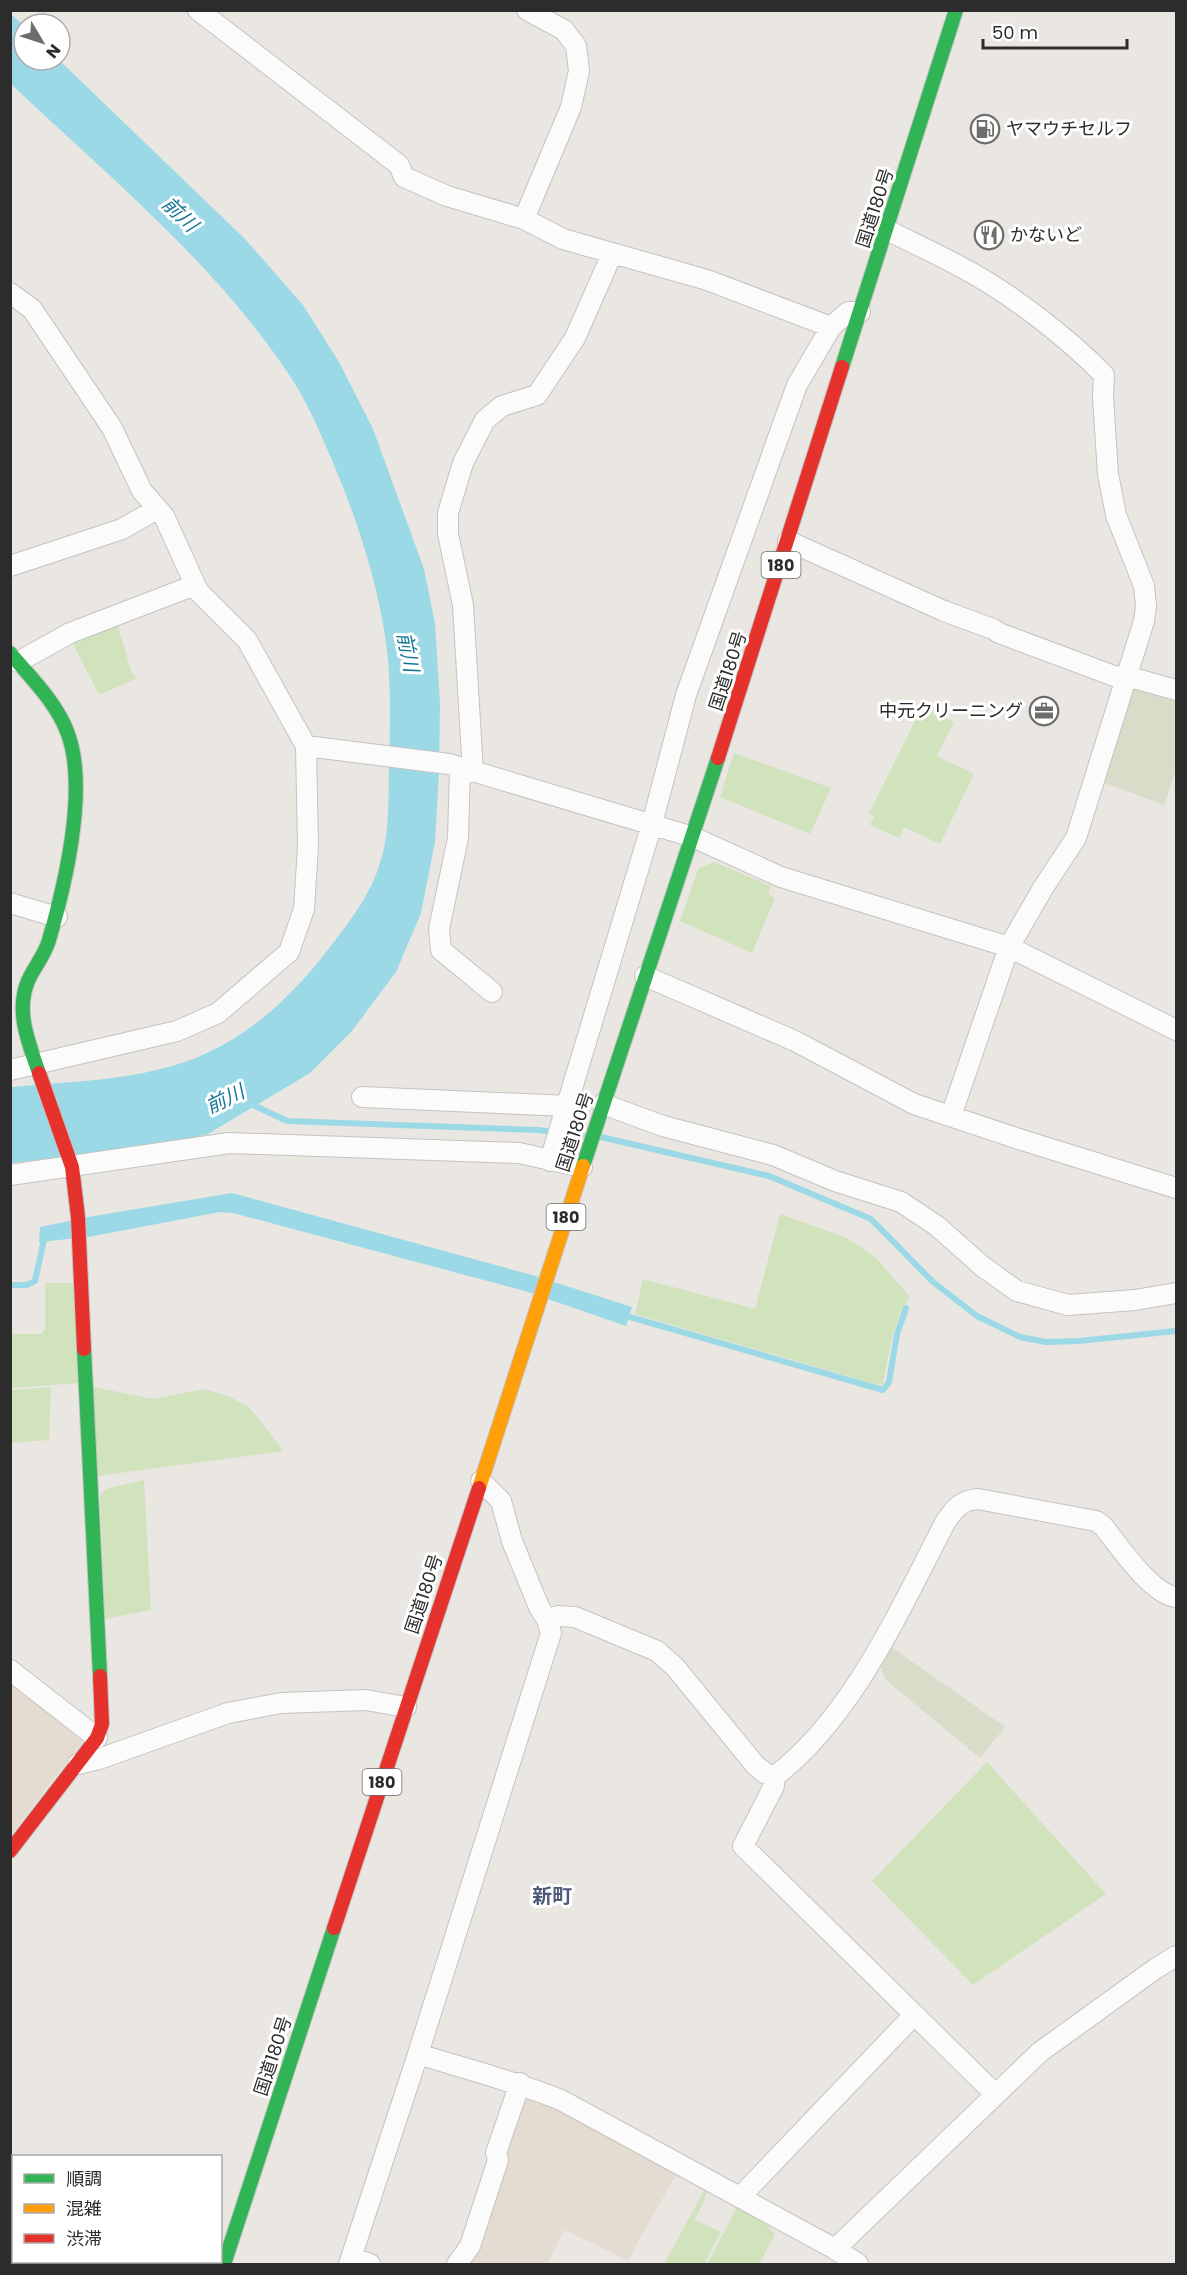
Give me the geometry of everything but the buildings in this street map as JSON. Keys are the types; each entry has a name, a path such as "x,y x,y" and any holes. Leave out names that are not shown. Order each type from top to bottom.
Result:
{"main road":[{"name":"国道180号","path":"224,2265 645,976 693,837 956,10"},
{"path":"10,1851 97,1738 102,1724 78,1217 71,1164 24,1030 24,1000 27,982 48,944 63,890 75,807 74,767 68,734 48,698 14,658"}],"street":[{"path":"198,10 399,165 404,177 447,196 524,219 563,239 707,280 831,327"},
{"path":"524,219 571,107 579,70 576,46 564,30 527,10"},
{"path":"887,230 963,268 1033,314 1086,357 1104,375 1103,397 1108,474 1116,515 1144,586 1145,596 1144,621 1076,838 1043,888 1009,947 951,1116"},
{"path":"492,992 441,950 439,929 458,838 461,768 463,605 448,534 448,513 464,463 484,420 502,406 537,395 575,338 612,254"},
{"path":"10,293 32,309 112,428 141,491 164,516 198,591 247,640 306,746 308,848 304,909 289,952 218,1012 177,1031 39,1071 10,1070"},
{"path":"551,1156 652,824 686,695 797,385 831,327 848,312 860,312"},
{"path":"10,566 122,529 157,509"},
{"path":"788,542 944,611 1114,676 1176,690"},
{"path":"14,658 70,633 195,585"},
{"path":"306,746 384,754 461,768 693,837 781,877 1009,947 1176,1030"},
{"path":"10,903 57,917"},
{"path":"645,976 795,1041 914,1104 1176,1188"},
{"path":"362,1097 566,1109"},
{"path":"601,1110 773,1155 835,1181 901,1202 937,1226 982,1266 1017,1291 1068,1305 1135,1300 1176,1293"},
{"path":"10,1175 71,1164 228,1143 519,1153 584,1162"},
{"path":"357,2262 418,2054 551,1633 548,1620 539,1607 512,1541 501,1502 481,1481"},
{"path":"774,1777 792,1763 814,1739 865,1674 946,1521 954,1509 969,1499 1096,1521 1103,1526 1152,1584 1170,1596 1176,1597"},
{"path":"548,1620 558,1616 575,1617 657,1651 675,1667 756,1766 774,1777"},
{"path":"10,1670 97,1738"},
{"path":"78,1764 99,1760 228,1713 281,1703 366,1700 406,1707"},
{"path":"774,1777 774,1786 743,1846 995,2094"},
{"path":"835,2249 1040,2052 1176,1956"},
{"path":"740,2198 914,2015"},
{"path":"418,2054 492,2078 520,2084 561,2100 835,2249 858,2265"},
{"path":"457,2265 470,2246 498,2160 496,2153 520,2084"}],"shaded area":[{"path":"10,1680 86,1737 10,1836"},
{"path":"518,2094 561,2110 677,2173 628,2260 564,2230 547,2264 469,2264 474,2257 507,2155 500,2152"}],"green space":[{"path":"116,620 132,674 138,678 99,695 70,638"},
{"path":"1134,686 1176,698 1176,770 1164,805 1102,782"},
{"path":"922,707 954,722 937,756 974,774 940,844 904,827 899,838 870,825 874,816 869,813"},
{"path":"734,753 831,788 810,834 720,797"},
{"path":"714,862 771,886 768,894 775,898 752,953 680,921 698,869"},
{"path":"780,1214 845,1237 874,1256 910,1297 895,1327 883,1384 878,1385 635,1314 643,1279 755,1309"},
{"path":"45,1283 73,1283 79,1383 11,1388 11,1334 42,1334 45,1328"},
{"path":"51,1387 49,1440 11,1443 11,1390"},
{"path":"93,1387 153,1399 205,1389 230,1397 250,1408 284,1451 97,1476"},
{"path":"144,1480 151,1610 105,1619 100,1495 106,1489"},
{"path":"890,1646 1005,1727 980,1758 886,1680 880,1666"},
{"path":"987,1762 1106,1894 973,1985 872,1881"},
{"path":"707,2185 710,2187 695,2220 721,2232 704,2264 664,2264"},
{"path":"738,2205 772,2224 769,2229 775,2234 759,2264 707,2264"}],"water":[{"name":"前川","path":"10,13 12,15 12,72 71,72 245,239 303,305 339,362 373,429 424,569 435,623 440,704 435,842 421,913 396,972 352,1031 310,1073 208,1134 158,1146 11,1163 11,1087 135,1074 184,1062 207,1053 264,1017 297,987 326,953 368,892 383,852 388,816 390,685 381,614 358,528 321,434 295,384 266,342 199,263 125,189 11,84"},
{"path":"232,1193 532,1275 632,1307 626,1326 525,1291 233,1213 220,1212 88,1237 39,1242 40,1227"}],"waterway":[{"name":"前川","path":"249,1103 287,1121 537,1130 582,1135"},
{"path":"601,1137 769,1176 871,1219 933,1282 977,1316 1020,1337 1046,1342 1079,1341 1176,1331"},
{"path":"10,1285 27,1285 35,1281 45,1235"},
{"path":"623,1315 883,1390 889,1382 897,1334 906,1308"}],"traffic: fast":[{"path":"842,367 956,10"},
{"path":"10,653 43,691 63,723 74,756 76,782 72,837 62,892 47,945 24,992 25,1027 39,1073"},
{"path":"583,1166 718,758"},
{"path":"84,1349 100,1676"},
{"path":"224,2264 334,1928"}],"traffic: slow":[{"path":"479,1488 583,1166"}],"traffic: jam":[{"path":"718,758 842,367"},
{"path":"39,1073 72,1167 78,1217 84,1349"},
{"path":"334,1928 479,1488"},
{"path":"10,1851 97,1738 102,1724 100,1676"}],"place":[{"name":"ヤマウチセルフ","path":"985,129"},
{"name":"かないど","path":"989,235"},
{"name":"中元クリーニング","path":"1044,711"}],"district":[{"name":"新町","path":"552,1896"}]}
